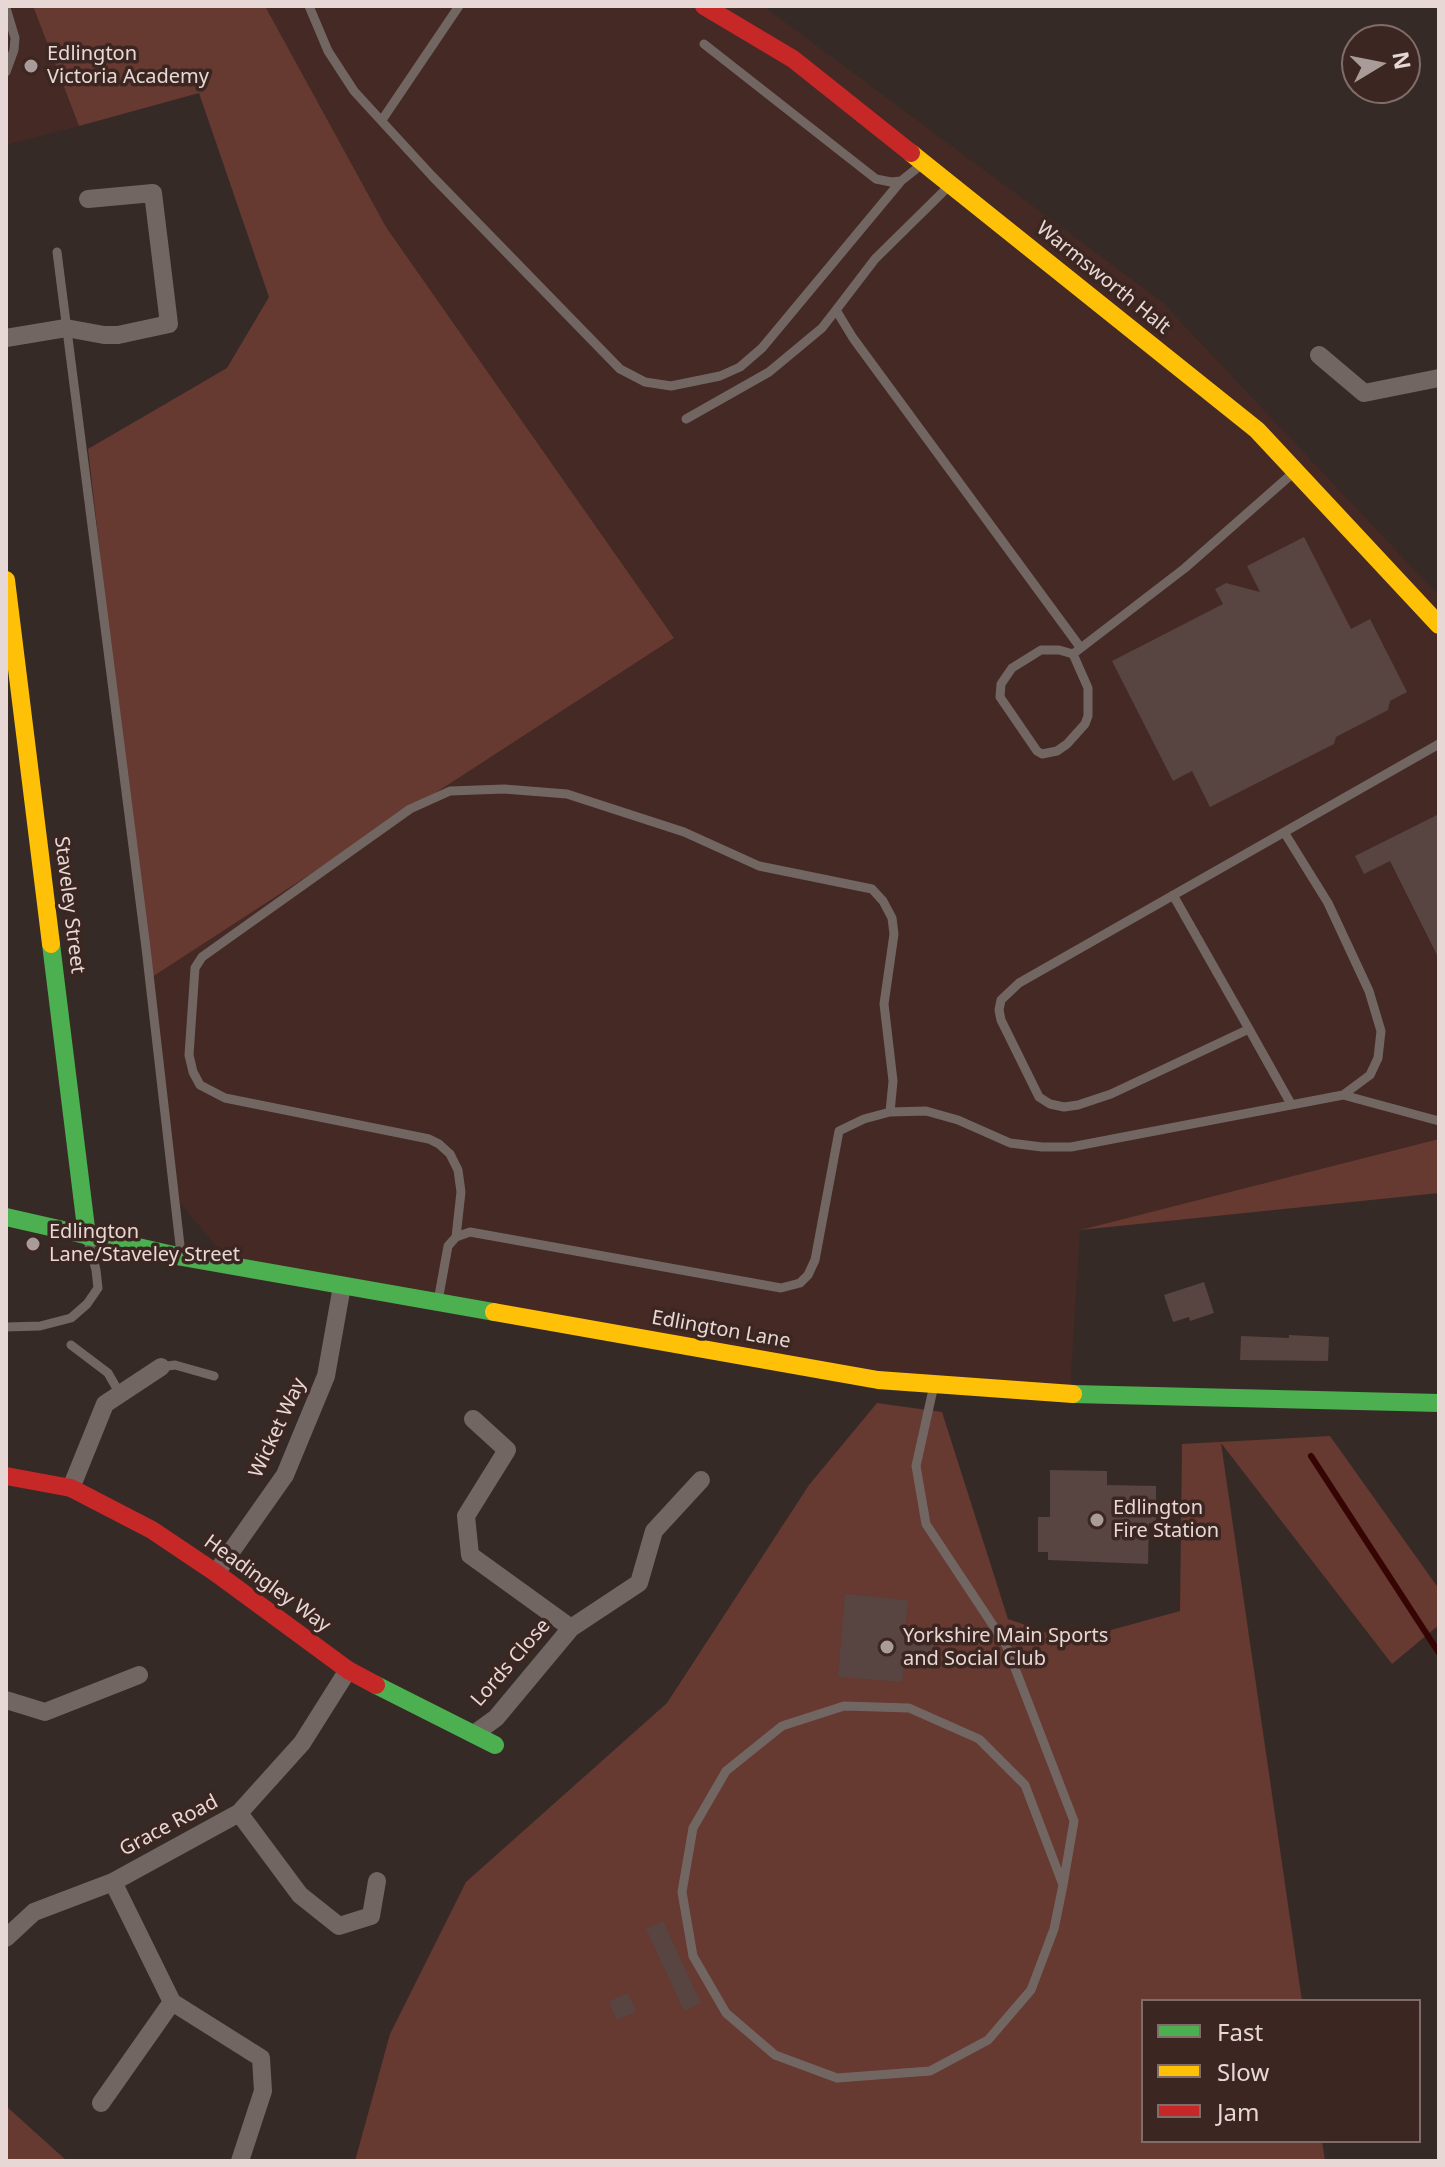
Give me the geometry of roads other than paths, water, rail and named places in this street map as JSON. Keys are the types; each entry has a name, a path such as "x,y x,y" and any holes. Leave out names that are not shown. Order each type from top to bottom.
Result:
{"street":[{"name":"Warmsworth Halt","path":"704,6 793,59 1257,430 1439,625"},
{"path":"6,338 66,328 118,335 169,324 153,193 88,199"},
{"path":"1319,355 1364,393 1439,378"},
{"name":"Staveley Street","path":"6,582 87,1236"},
{"name":"Edlington Lane","path":"6,1217 182,1257 878,1380 1073,1394 1439,1403"},
{"name":"Wicket Way","path":"216,1573 285,1475 326,1376 342,1286"},
{"path":"71,1488 105,1404 161,1367"},
{"path":"473,1419 507,1450 466,1516 470,1555 571,1628"},
{"name":"Headingley Way","path":"6,1476 71,1488 152,1530 348,1670 495,1745"},
{"name":"Lords Close","path":"474,1734 496,1718 571,1628 639,1583 654,1531 701,1480"},
{"name":"Grace Road","path":"6,1938 34,1912 113,1882 239,1813 302,1743 348,1670"},
{"path":"6,1700 45,1712 139,1675"},
{"path":"239,1813 300,1895 339,1926 371,1916 377,1881"},
{"path":"113,1882 172,2002 261,2058 263,2091 240,2161"},
{"path":"101,2103 172,2002"}],"lane":[{"path":"309,6 334,64 354,91 620,369 645,382 671,386 720,376 740,367 762,348 901,181 924,163"},
{"path":"382,120 459,6"},
{"path":"6,8 15,38 6,72"},
{"path":"704,44 876,179 901,181"},
{"path":"686,419 769,372 822,328 875,259 950,184"},
{"path":"57,252 90,492 182,1257"},
{"path":"836,310 840,321 1077,651 1090,698 1088,716 1067,744 1057,751 1042,754 1003,703 999,691 1012,668 1041,650 1077,651 1185,568 1296,471"},
{"path":"1249,1029 1111,1094 1064,1107 1050,1104 1039,1097 999,1010 1001,1000 1019,983 1439,744"},
{"path":"456,1237 461,1192 458,1170 450,1154 439,1144 429,1139 225,1098 200,1085 189,1055 195,968 202,957 410,809 450,791 504,789 567,794 684,832 759,866 872,889 888,909 894,934 884,1004 893,1081 890,1112"},
{"path":"1284,832 1328,903 1369,991 1381,1031 1378,1058 1370,1075 1343,1095"},
{"path":"1173,895 1291,1104"},
{"path":"438,1302 448,1246 456,1237 470,1232 781,1288 800,1283 815,1260 839,1131 864,1119 890,1112 926,1111 1024,1146 1071,1147 1343,1095 1439,1121"},
{"path":"6,1327 40,1326 71,1318 87,1304 98,1288 87,1236"},
{"path":"71,1345 108,1373 120,1394"},
{"path":"161,1367 175,1365 214,1376"},
{"path":"934,1385 916,1466 926,1524 1006,1645 1074,1821 1063,1885 1054,1929 1031,1990 988,2040 930,2071 837,2078 775,2055 726,2013 693,1956 682,1892 693,1828 726,1771 782,1726 844,1706 909,1708 979,1739 1025,1785 1063,1885"}],"waterway":[{"path":"1311,1456 1439,1653"}],"place":[{"name":"Edlington Victoria Academy","path":"31,66"},
{"name":"Edlington Lane/Staveley Street","path":"33,1244"},
{"name":"Edlington Fire Station","path":"1097,1520"},
{"name":"Yorkshire Main Sports and Social Club","path":"887,1647"}]}
